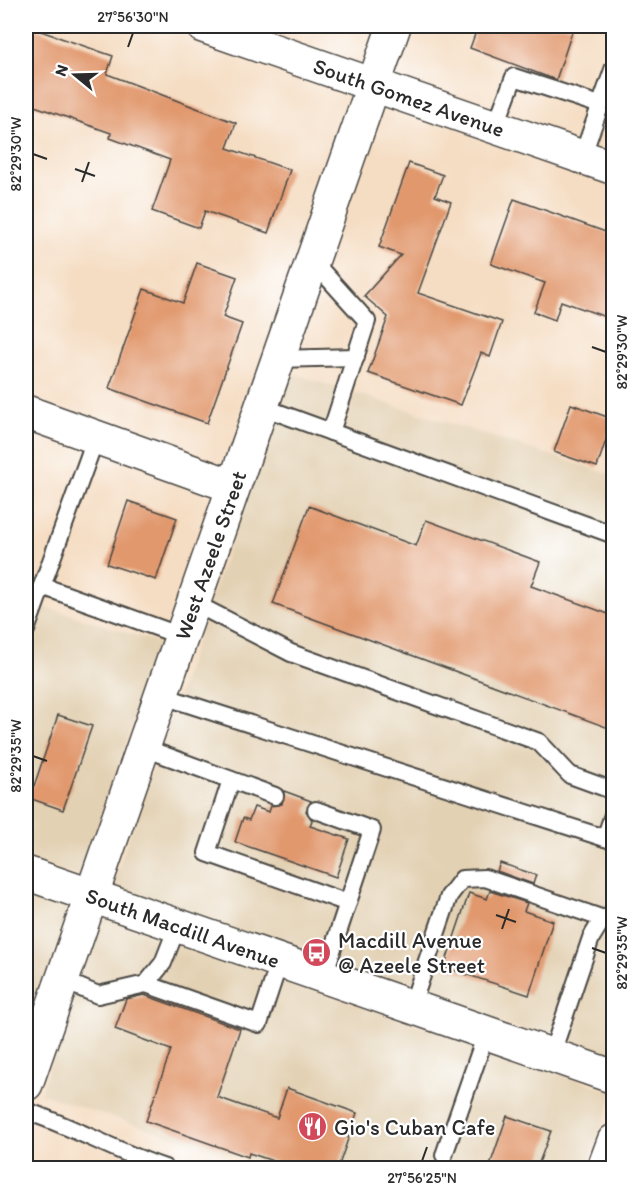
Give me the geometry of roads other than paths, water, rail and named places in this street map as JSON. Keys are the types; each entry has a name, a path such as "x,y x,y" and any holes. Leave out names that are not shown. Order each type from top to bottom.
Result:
{"street":[{"name":"South Gomez Avenue","path":"204,26 614,168"},
{"name":"West Azeele Street","path":"26,1084 276,359 394,26"},
{"path":"26,412 232,486"},
{"name":"South Macdill Avenue","path":"26,873 279,963 614,1077"},
{"path":"604,1168 614,1141"}],"lane":[{"path":"582,157 614,67"},
{"path":"495,127 514,77 600,105"},
{"path":"311,259 367,321 331,432"},
{"path":"276,359 356,357"},
{"path":"260,406 614,535"},
{"path":"26,630 96,437"},
{"path":"42,586 181,636"},
{"path":"192,602 291,653 539,742 570,775 614,791"},
{"path":"160,695 609,840 614,812"},
{"path":"142,747 275,796"},
{"path":"231,780 207,853 348,903"},
{"path":"316,810 372,830 323,978"},
{"path":"411,1008 449,896 462,879 485,878 609,916 591,938 551,1056"},
{"path":"146,984 163,963 177,927"},
{"path":"62,980 98,995 146,984 259,1024 279,963"},
{"path":"444,1155 486,1034"},
{"path":"26,1111 64,1124 137,1159 165,1168"}],"place":[{"name":"Macdill Avenue @ Azeele Street","path":"317,953"},
{"name":"Gio's Cuban Cafe","path":"313,1127"}]}
